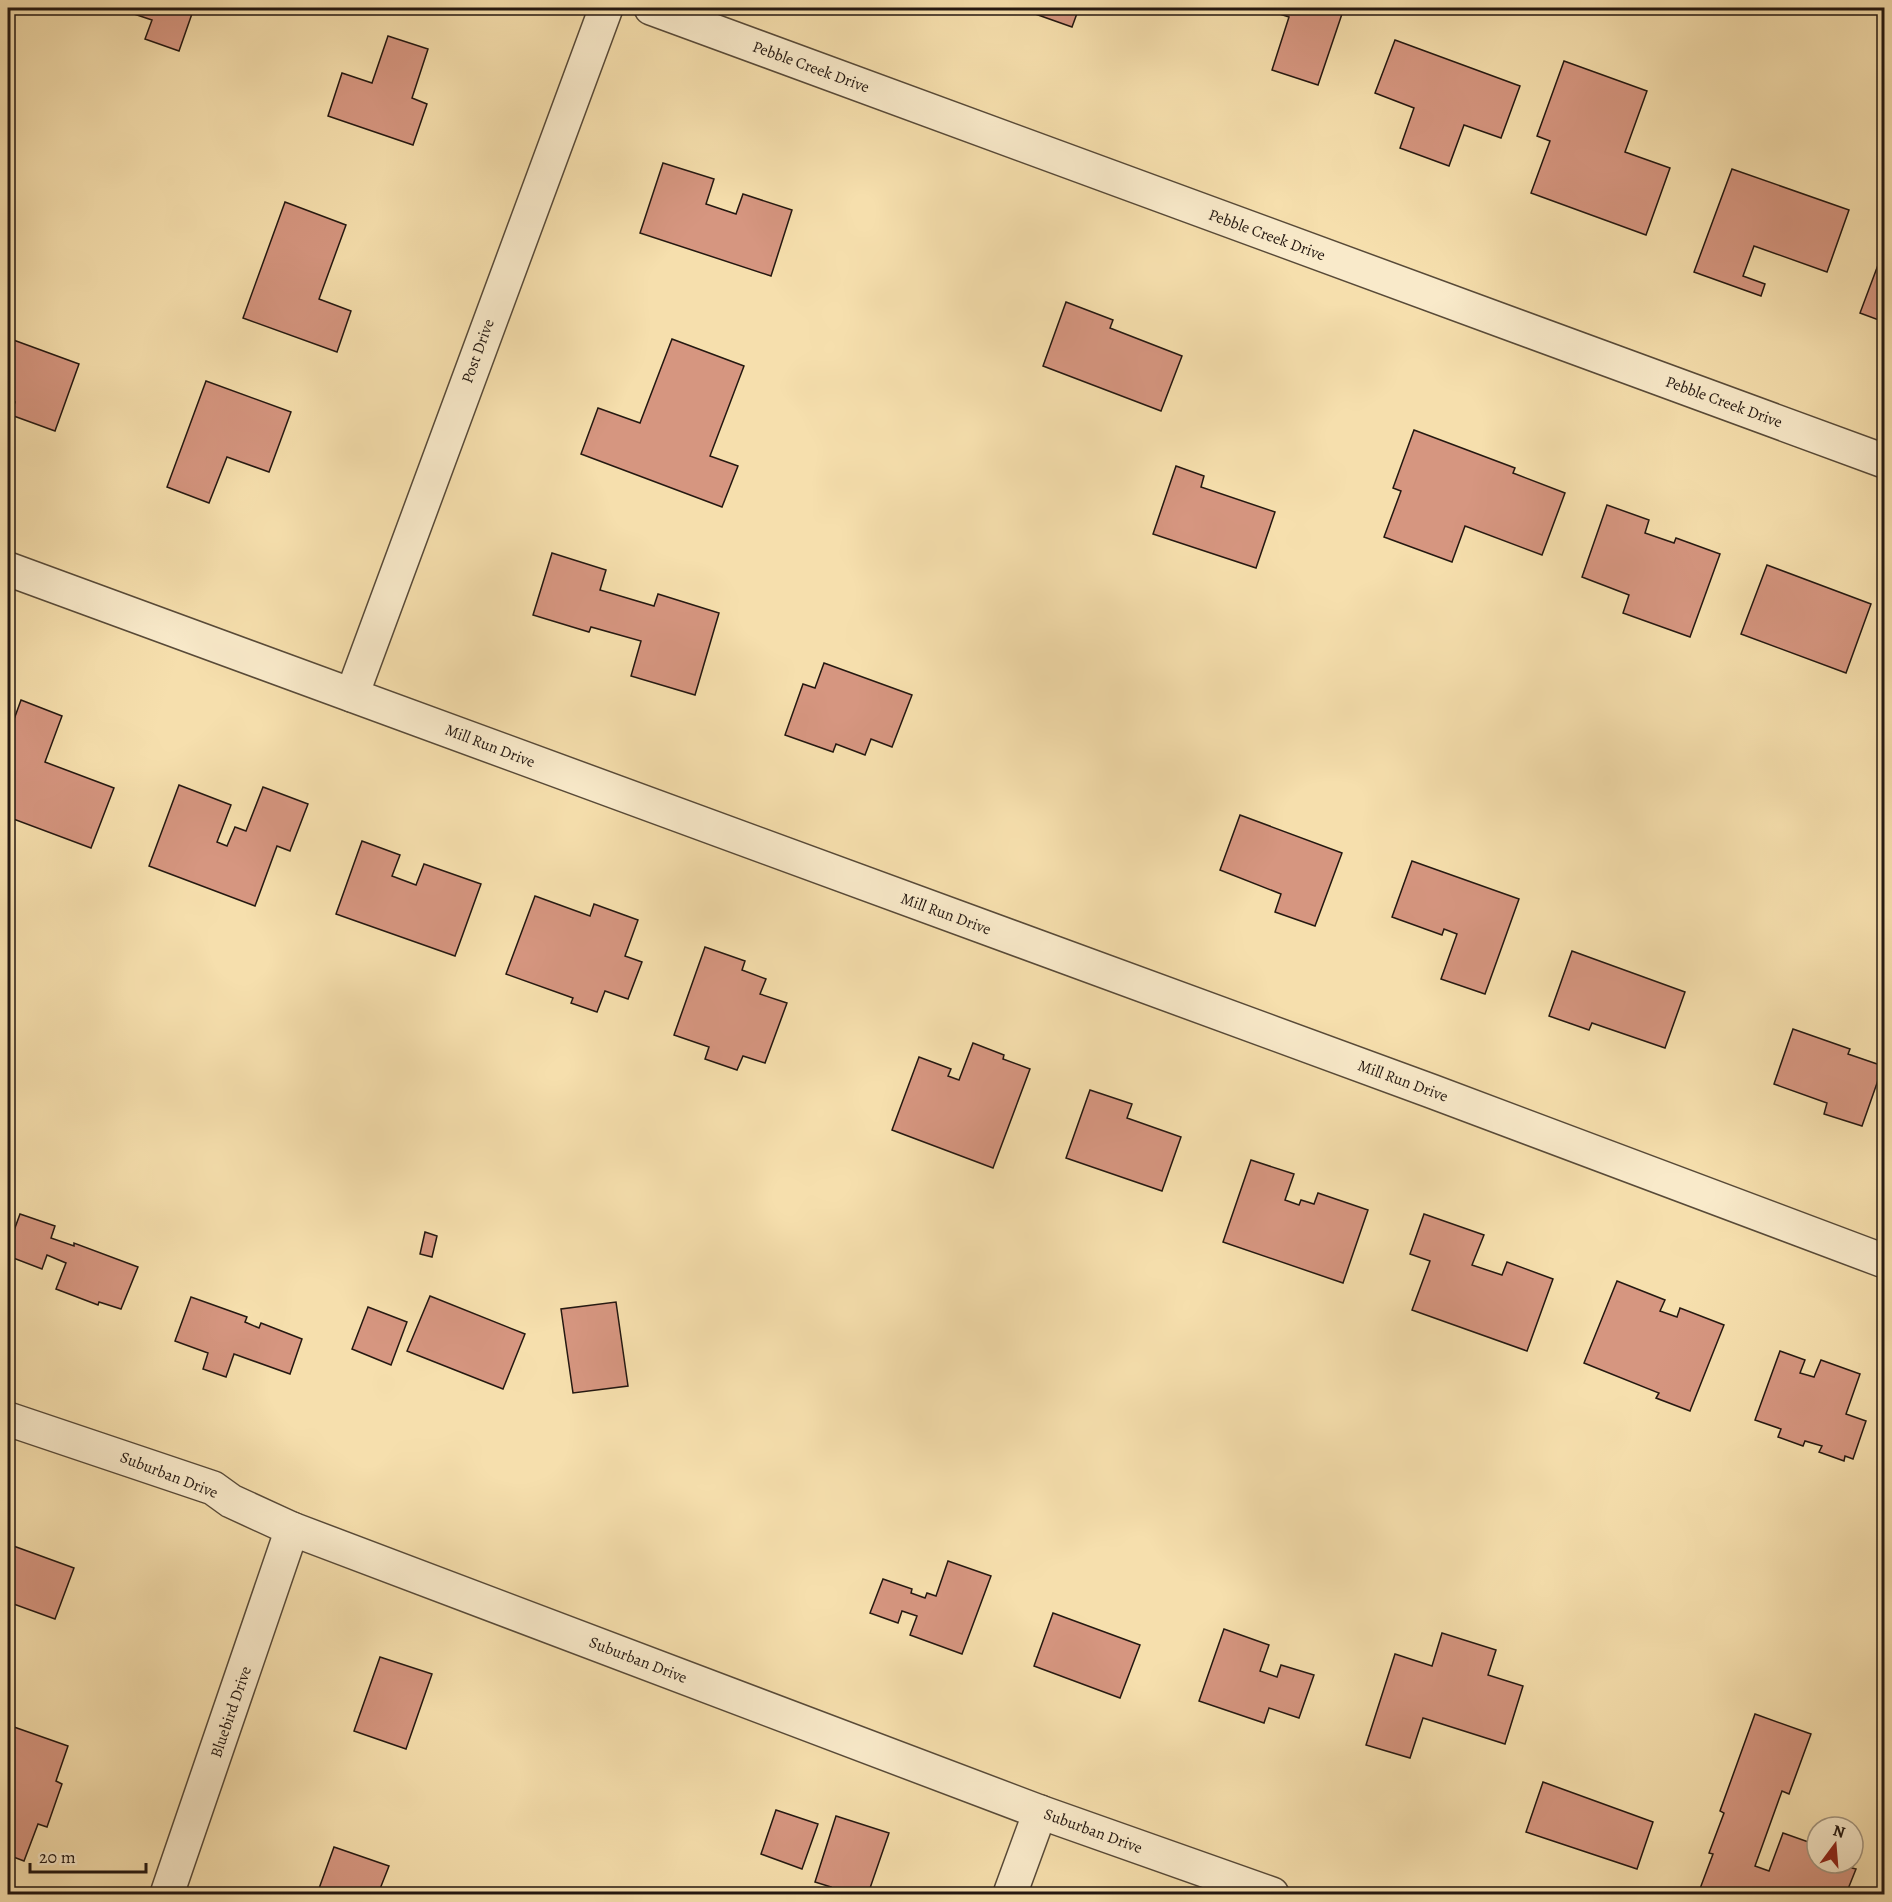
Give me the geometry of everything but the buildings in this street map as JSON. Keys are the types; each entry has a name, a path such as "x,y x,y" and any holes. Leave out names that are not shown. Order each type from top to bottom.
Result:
{"street":[{"name":"Post Drive","path":"352,694 606,8"},
{"name":"Pebble Creek Drive","path":"651,8 1884,461"},
{"name":"Mill Run Drive","path":"8,569 1431,1090 1884,1261"},
{"name":"Suburban Drive","path":"8,1419 213,1488 231,1501 292,1529 1040,1812 1272,1894"},
{"name":"Bluebird Drive","path":"167,1894 292,1529"},
{"path":"1010,1894 1040,1812"}]}
